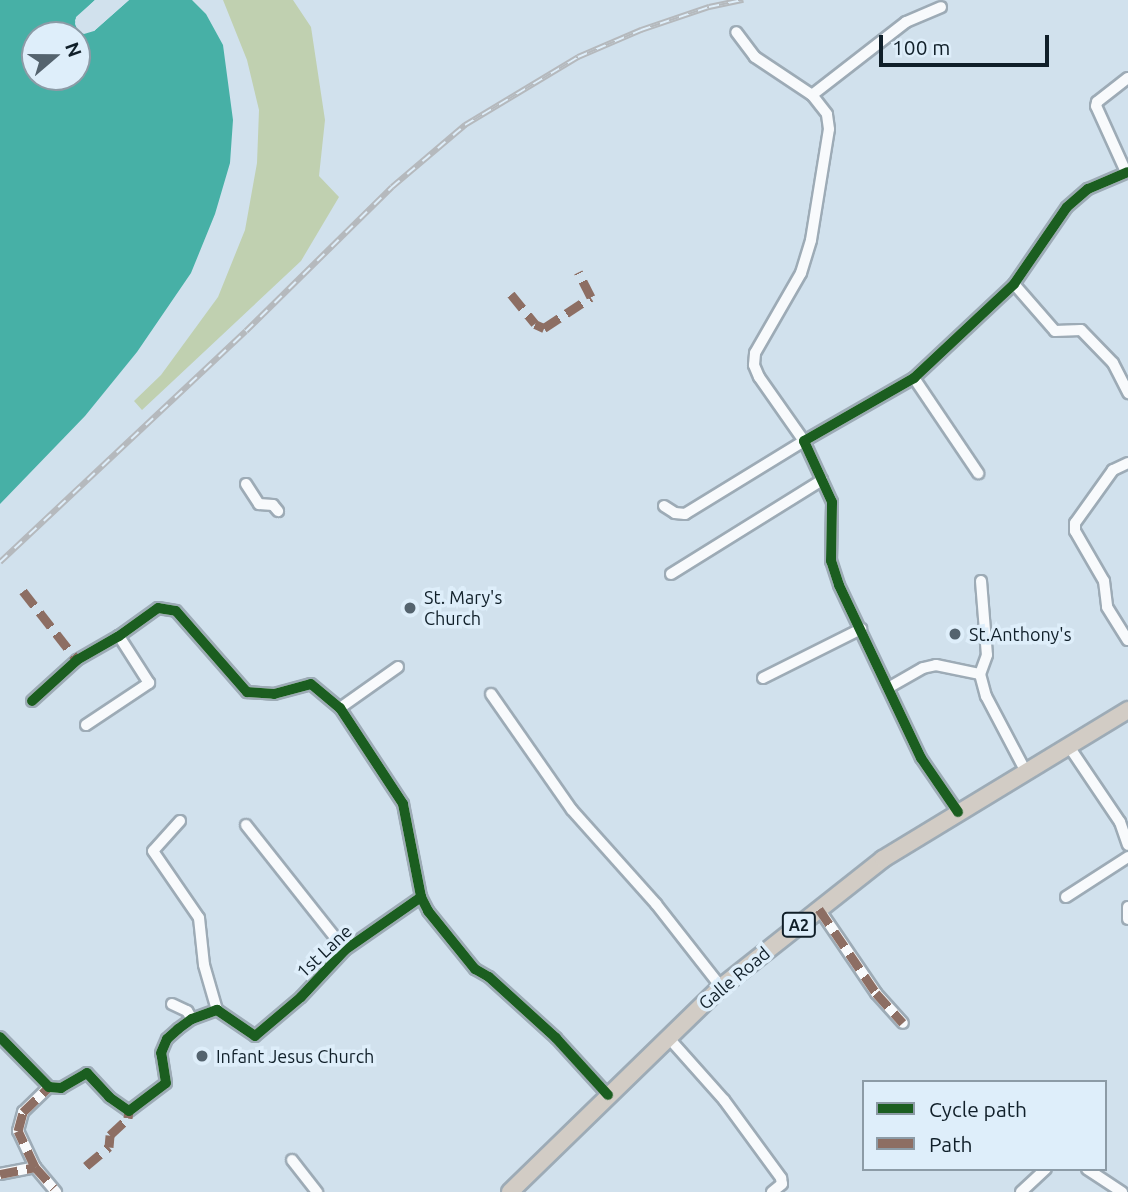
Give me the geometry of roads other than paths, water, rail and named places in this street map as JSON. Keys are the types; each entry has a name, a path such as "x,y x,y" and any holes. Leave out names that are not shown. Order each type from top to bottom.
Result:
{"highway":[{"name":"Galle Road","path":"510,1192 667,1036 721,987 883,859 1025,770 1128,710"}],"street":[{"path":"812,95 906,22 941,7"},
{"path":"736,32 755,57 812,95 827,114 829,129 811,240 801,273 755,353 754,365 804,441 822,480 832,502 831,561 921,758 958,812"},
{"path":"664,506 675,513 685,514 914,378 1014,284 1067,207 1088,189 1127,172 1096,106 1097,102 1128,78"},
{"path":"1014,284 1055,331 1081,331 1113,363 1128,393"},
{"path":"914,378 978,473"},
{"path":"1128,463 1113,470 1075,523 1075,531 1104,581 1107,607 1128,640"},
{"path":"671,574 822,480"},
{"path":"246,484 259,504 273,505 278,512"},
{"path":"981,581 988,655 980,674 986,696 1025,770"},
{"path":"32,701 77,660 119,636 158,608 176,611 247,692 274,694 311,684 340,708 404,804 421,897 438,925 475,969 489,977 556,1038 608,1095"},
{"path":"763,678 861,629"},
{"path":"86,725 149,683 119,636"},
{"path":"888,688 923,668 936,666 980,674"},
{"path":"340,708 398,667"},
{"path":"491,694 572,810 656,904 721,987"},
{"path":"1068,745 1120,822 1128,845"},
{"path":"0,1037 49,1087 61,1088 87,1073 109,1097 129,1111 166,1083 161,1053 167,1039 189,1015 217,1010 204,965 199,918 153,851 180,821"},
{"path":"246,825 345,950"},
{"path":"1066,897 1128,858"},
{"name":"1st Lane","path":"217,1010 254,1036 301,997 345,950 421,897"},
{"path":"1128,907 1128,919"},
{"path":"819,909 876,993 903,1023"},
{"path":"175,1000 189,1015"},
{"path":"667,1036 724,1100 781,1178 782,1185 772,1192"},
{"path":"49,1087 23,1112 18,1131 35,1167 55,1190"},
{"path":"292,1160 317,1192"},
{"path":"0,1174 35,1167"},
{"path":"1021,1192 1044,1171"},
{"path":"1090,1171 1122,1192"}],"railway":[{"path":"0,562 246,331 392,187 465,125 578,57 641,30 709,7 743,0"}],"place":[{"name":"St. Mary's Church","path":"410,608"},
{"name":"St.Anthony's","path":"955,634"},
{"name":"Infant Jesus Church","path":"202,1056"}]}
